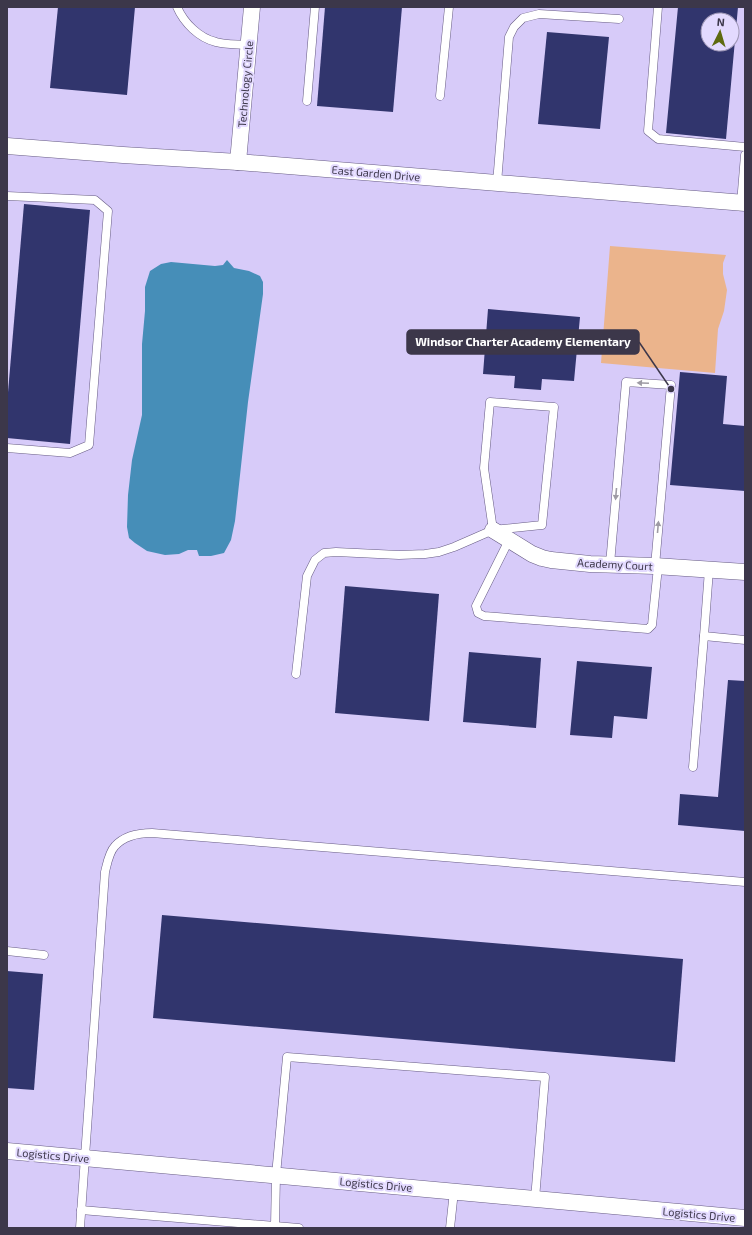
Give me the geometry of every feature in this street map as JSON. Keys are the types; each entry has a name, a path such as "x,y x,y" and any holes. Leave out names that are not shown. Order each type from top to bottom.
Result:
{"street":[{"name":"Technology Circle","path":"238,162 252,7"},
{"name":"East Garden Drive","path":"7,146 238,162 743,203"},
{"name":"Academy Court","path":"493,530 532,554 551,560 745,572"},
{"name":"Logistics Drive","path":"7,1151 745,1218"}],"lane":[{"path":"177,7 180,14 190,27 204,38 217,42 248,45"},
{"path":"308,101 316,7"},
{"path":"440,96 449,7"},
{"path":"658,7 648,131 658,139 745,147"},
{"path":"497,183 509,37 514,27 523,18 539,14 619,19"},
{"path":"743,203 745,155"},
{"path":"7,196 95,200 108,211 89,445 70,453 7,448"},
{"path":"509,540 476,606 478,613 484,616 648,629 652,625 672,385 626,382 610,564"},
{"path":"296,674 307,576 314,560 324,553 336,552 399,555 425,554 439,552 454,547 493,530 542,525 554,407 490,402 484,468 493,530"},
{"path":"693,767 709,570"},
{"path":"704,636 745,640"},
{"path":"80,1228 105,872 114,846 129,836 152,832 745,882"},
{"path":"7,951 44,955"},
{"path":"275,1227 276,1175 287,1057 545,1077 536,1199"},
{"path":"450,1228 454,1192"},
{"path":"81,1210 299,1228"}],"shaded area":[{"path":"610,246 726,255 723,263 723,274 727,290 724,311 718,329 715,373 601,363"}],"water":[{"path":"227,260 234,268 249,271 260,276 263,282 263,294 248,402 235,521 231,540 224,553 211,556 199,556 197,550 188,550 179,554 165,555 147,551 129,538 127,527 128,495 132,460 142,415 142,344 145,311 145,287 150,271 161,264 171,262 215,266 223,265"}],"building":[{"path":"58,7 135,7 127,95 50,88"},
{"path":"325,7 402,7 393,112 317,106"},
{"path":"678,7 738,7 738,12 700,12 700,52 734,52 726,139 666,133"},
{"path":"547,32 609,37 600,129 538,124"},
{"path":"24,204 90,210 70,444 7,438 7,404"},
{"path":"488,309 580,317 574,381 542,379 541,390 514,388 515,376 483,374"},
{"path":"680,372 727,376 723,424 745,426 745,491 670,485"},
{"path":"345,586 439,594 429,721 335,713"},
{"path":"469,652 541,658 536,728 463,722"},
{"path":"577,661 652,667 647,719 614,716 612,738 570,735"},
{"path":"728,680 745,681 745,831 678,825 680,794 718,797"},
{"path":"162,915 683,959 675,1062 153,1018"},
{"path":"7,971 43,974 34,1090 7,1088"}],"place":[{"name":"Windsor Charter Academy Elementary","path":"671,389"}]}
